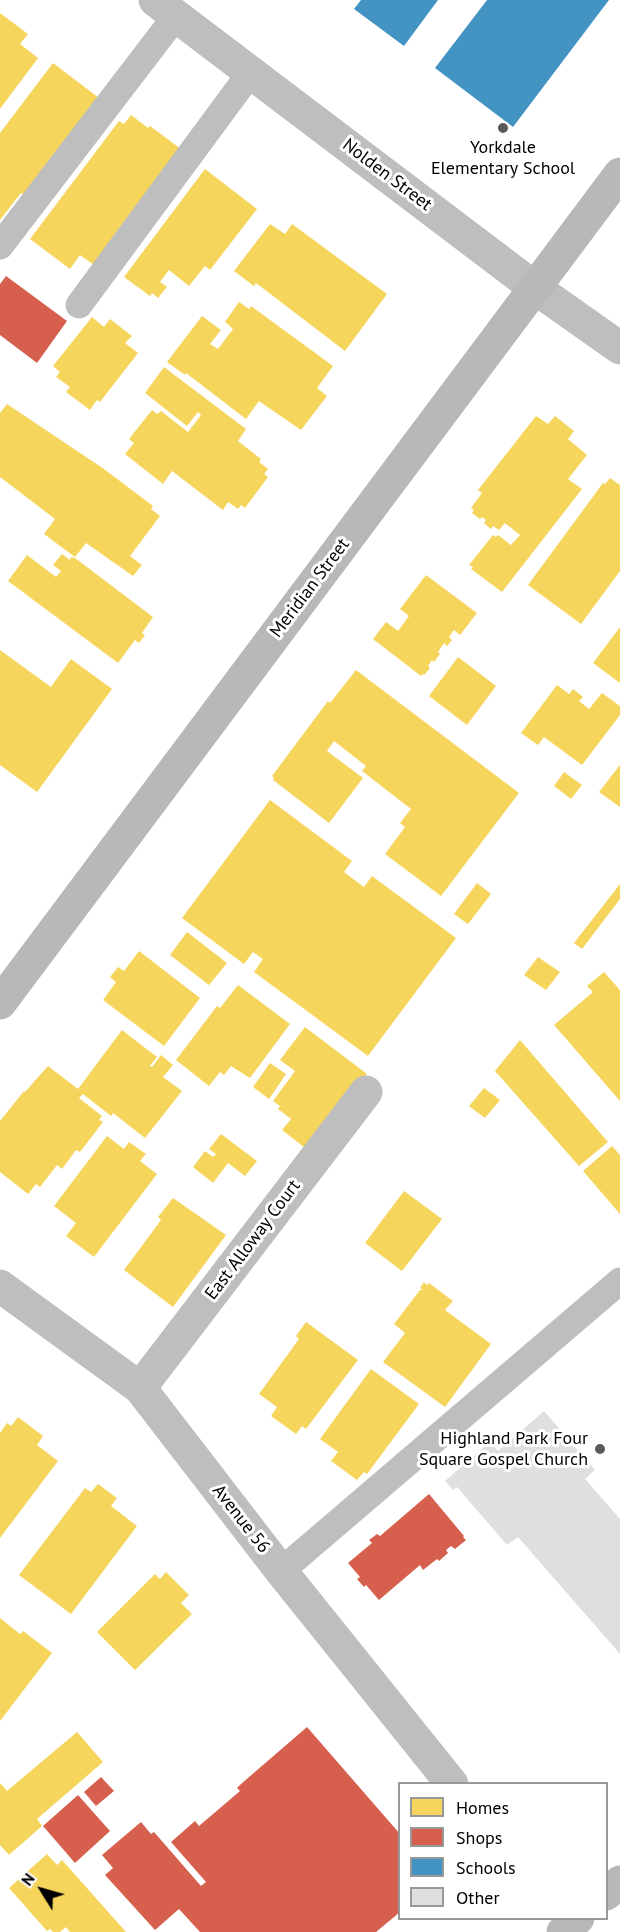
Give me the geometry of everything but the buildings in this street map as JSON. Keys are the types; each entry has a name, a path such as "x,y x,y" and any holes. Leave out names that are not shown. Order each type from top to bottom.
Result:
{"street":[{"name":"Nolden Street","path":"166,8 535,288 620,348"},
{"name":"Meridian Street","path":"0,1003 620,174"},
{"name":"East Alloway Court","path":"141,1389 366,1092"},
{"name":"Avenue 56","path":"0,1286 141,1389 281,1571 450,1782"},
{"path":"608,1892 620,1882"}],"lane":[{"path":"0,246 166,8"},
{"path":"79,305 251,72"},
{"path":"281,1571 620,1281"}],"place":[{"name":"Yorkdale Elementary School","path":"503,128"},
{"name":"Highland Park Four Square Gospel Church","path":"600,1449"}]}
